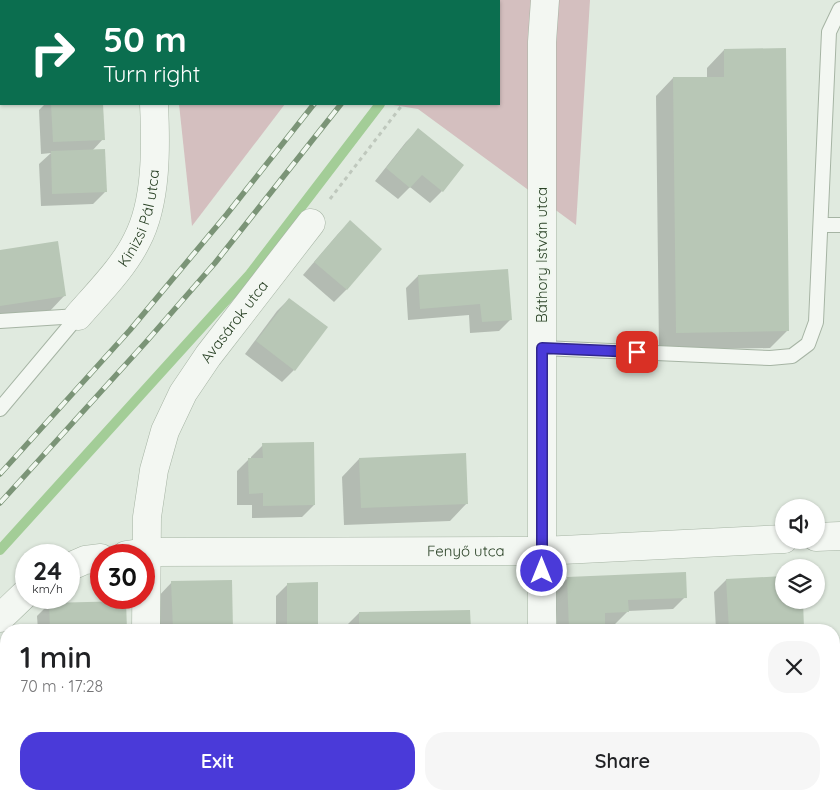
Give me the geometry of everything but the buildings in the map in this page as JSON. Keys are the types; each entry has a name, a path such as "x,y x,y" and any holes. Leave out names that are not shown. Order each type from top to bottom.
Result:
{"street":[{"name":"Báthory István utca","path":"542,624 542,42 545,0"},
{"name":"Kinizsi Pál utca","path":"78,316 122,264 137,241 145,221 151,197 154,165 154,105"},
{"name":"Avasárok utca","path":"139,544 147,517 154,470 165,430 183,393 208,356 311,223"},
{"path":"825,537 840,536"},
{"name":"Fenyő utca","path":"155,554 542,551 775,539"},
{"path":"0,618 15,604"},
{"path":"143,609 145,624"}],"lane":[{"path":"542,348 770,358 792,356 808,344 816,322 830,32 840,9"},
{"path":"820,225 840,226"},
{"path":"0,321 78,316"},
{"path":"0,409 78,316"}],"path":[{"path":"311,223 402,105"}],"shaded area":[{"path":"500,0 590,0 576,225 418,109 393,105 500,105"},
{"path":"179,105 284,105 192,226"}],"waterway":[{"path":"0,550 250,274 379,105"}],"railway":[{"path":"0,474 130,330 227,214 313,105"},
{"path":"0,503 215,263 340,105"}],"route":[{"path":"542,571 542,348 637,352"}]}
